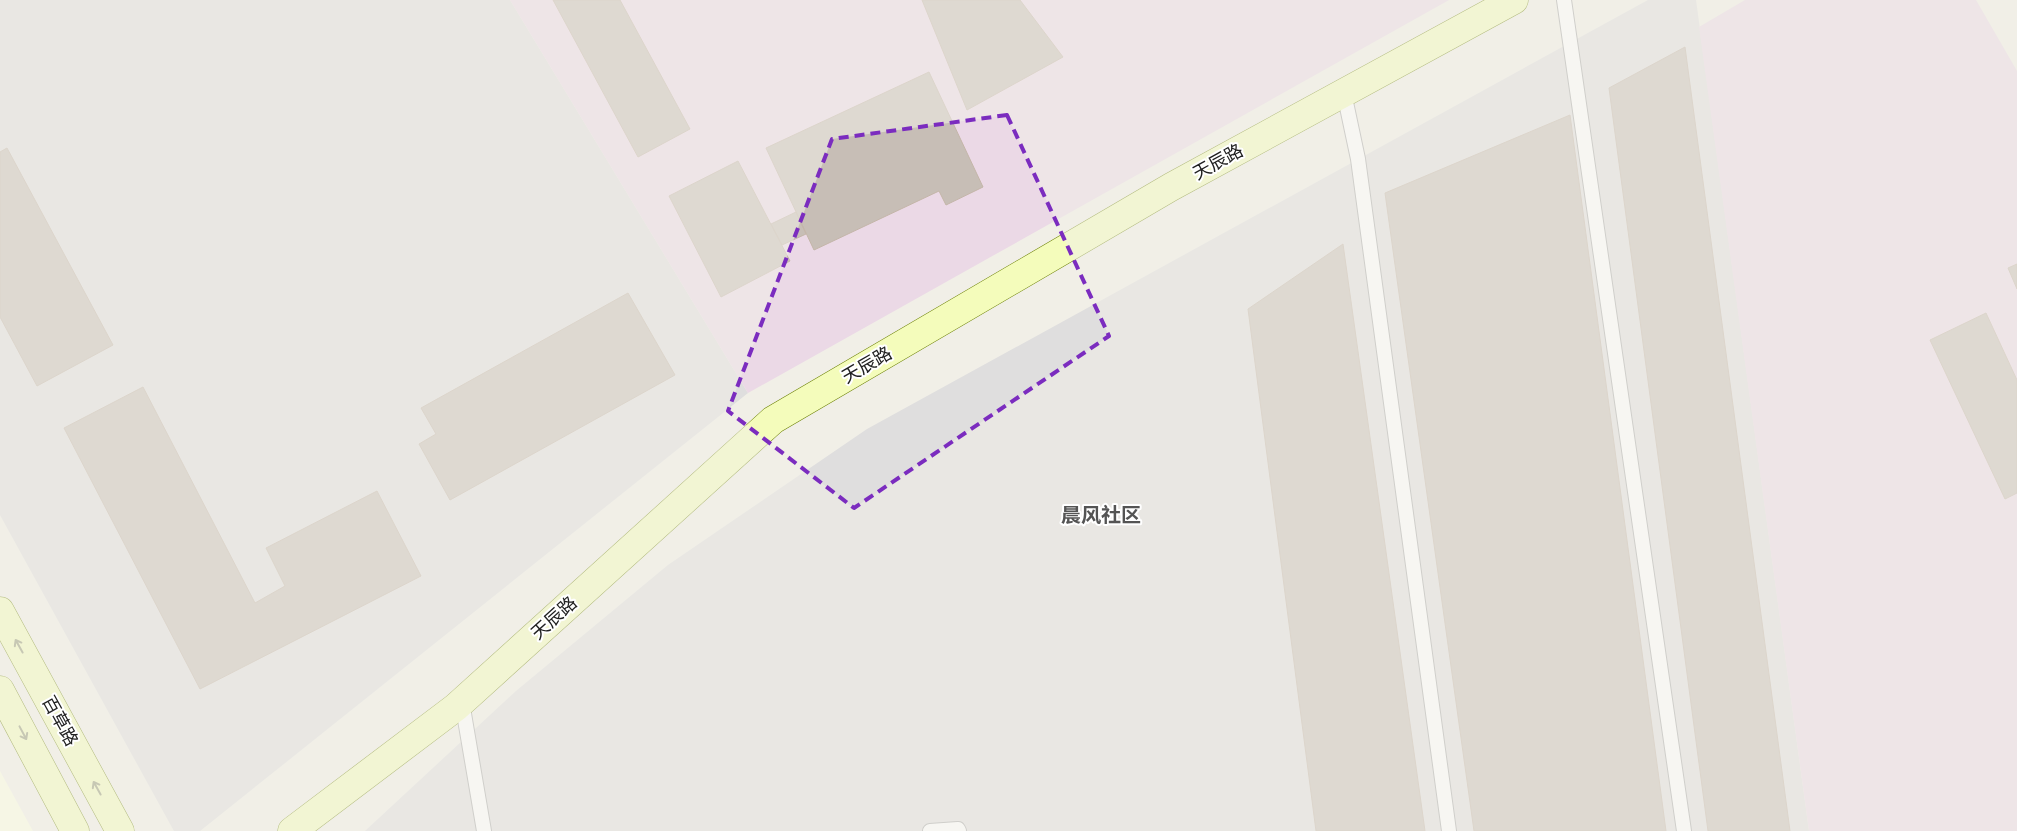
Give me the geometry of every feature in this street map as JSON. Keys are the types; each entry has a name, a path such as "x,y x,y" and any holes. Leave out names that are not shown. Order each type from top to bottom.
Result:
{"street":[{"name":"天辰路","path":"292,831 462,702 773,420 1171,187 1514,0"},
{"name":"百草路","path":"0,611 120,831"},
{"path":"0,690 75,831"}],"lane":[{"path":"1564,0 1684,831"},
{"path":"1344,93 1358,159 1449,831"},
{"path":"462,702 484,831"},
{"path":"930,831 958,829 959,831"}],"highlighted area":[{"path":"1007,115 1109,336 854,508 728,411 832,139"}],"shaded area":[{"path":"0,0 510,0 748,393 200,831 174,831 0,515"},
{"path":"510,0 1449,0 748,393"},
{"path":"1648,0 1696,0 1809,831 365,831 516,691 668,565 867,429"},
{"path":"1745,0 1976,0 2017,71 2017,831 1809,831 1699,27"},
{"path":"0,771 33,831 0,831"}],"building":[{"path":"553,0 620,0 690,129 638,157"},
{"path":"922,0 1020,0 1063,57 967,110"},
{"path":"1685,47 1790,831 1708,831 1609,88"},
{"path":"929,72 983,187 946,205 939,191 814,250 766,148"},
{"path":"1570,115 1666,831 1474,831 1385,193"},
{"path":"7,148 113,345 37,386 0,317 0,152"},
{"path":"738,161 790,261 721,297 669,196"},
{"path":"796,212 806,234 782,245 771,224"},
{"path":"1343,244 1425,831 1316,831 1248,309"},
{"path":"2017,264 2017,289 2008,268"},
{"path":"628,293 675,375 450,500 419,444 436,434 421,408"},
{"path":"1986,313 2017,380 2017,493 2005,499 1930,340"},
{"path":"143,387 255,603 285,586 266,548 377,491 421,576 200,689 64,428"}],"district":[{"name":"晨风社区","path":"1101,515"}]}
